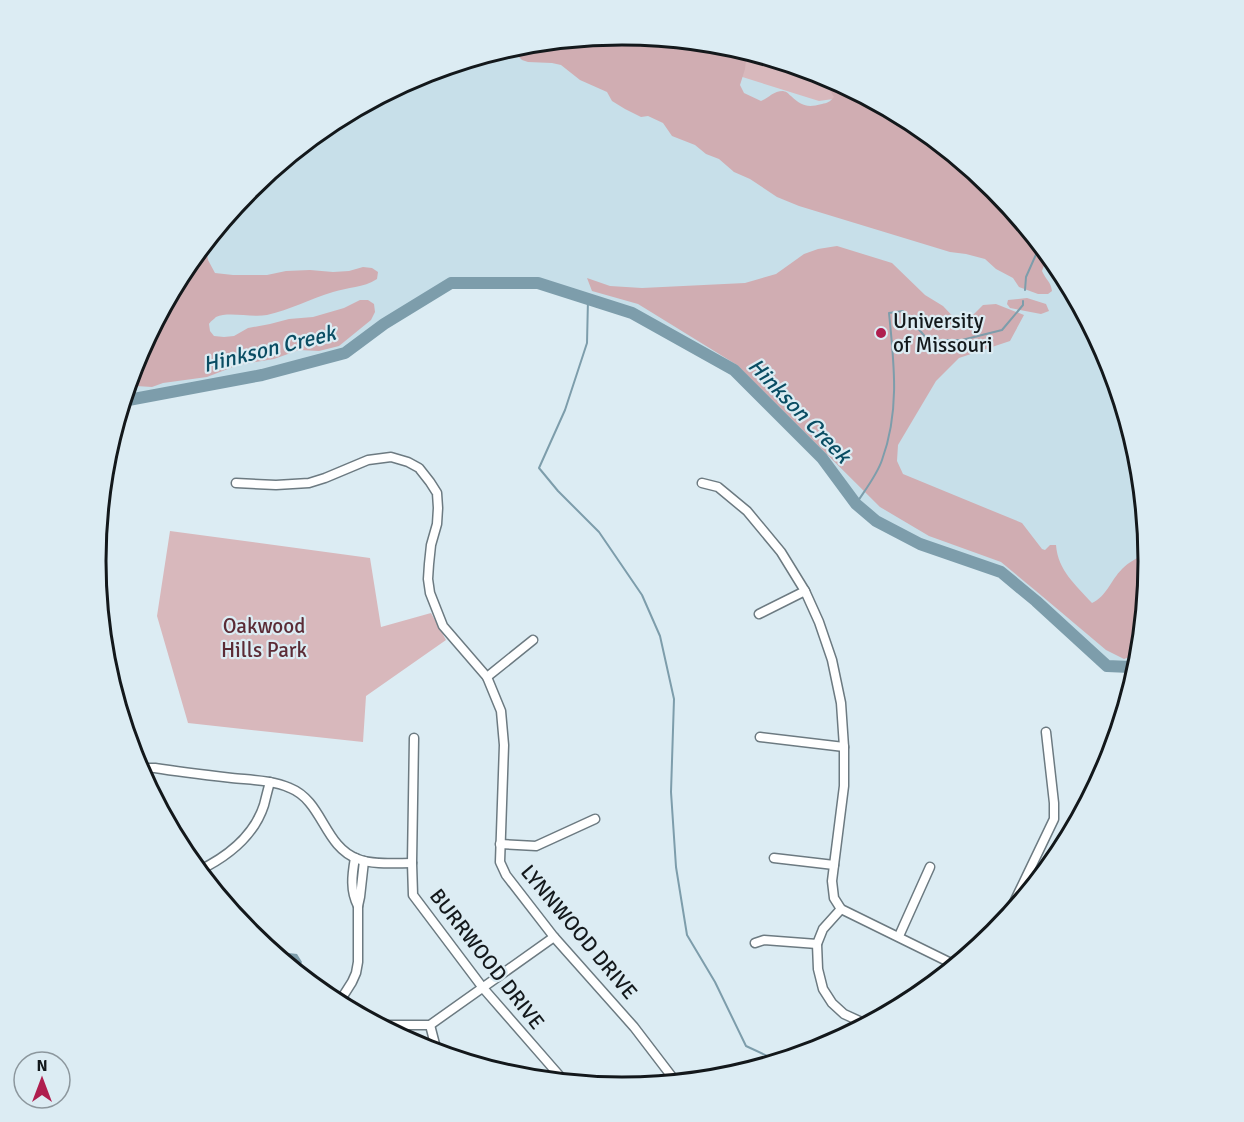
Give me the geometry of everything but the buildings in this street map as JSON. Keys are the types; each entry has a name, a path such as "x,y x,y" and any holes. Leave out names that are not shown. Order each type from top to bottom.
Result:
{"street":[{"name":"LYNNWOOD DRIVE","path":"236,483 292,485 309,483 368,460 391,457 419,468 437,493 437,524 429,564 430,593 443,626 487,677 501,711 503,734 500,862 506,876 554,937 634,1027 670,1075"},
{"path":"702,483 718,487 747,511 781,552 805,591 832,660 842,704 844,747 844,786 832,881 834,898 841,909 948,961"},
{"path":"759,614 805,591"},
{"path":"487,677 533,640"},
{"path":"1021,887 1054,819 1046,732"},
{"path":"760,737 844,747"},
{"name":"BURRWOOD DRIVE","path":"414,738 413,895 483,988 557,1073"},
{"path":"150,768 270,782 292,788 315,808 338,845 359,860 412,863"},
{"path":"207,866 221,859 242,841 252,828 263,807 270,782"},
{"path":"500,844 536,846 595,819"},
{"path":"774,858 834,865"},
{"path":"344,995 356,973 358,962 358,906 354,899 352,885 359,860"},
{"path":"899,936 930,867"},
{"path":"841,909 823,929 817,944 818,969 822,989 832,1003 844,1014 857,1020"},
{"path":"396,1025 430,1025 554,937"},
{"path":"755,943 764,940 817,944"},
{"path":"430,1025 434,1042"}],"shaded area":[{"name":"University of Missouri","path":"622,45 689,49 723,55 788,72 850,98 880,114 909,132 962,173 1010,221 1051,274 1069,303 1085,333 1111,395 1128,460 1134,494 1137,527 1137,595 1127,667 1107,666 1001,572 920,544 876,521 856,504 822,458 734,370 632,313 538,283 451,283 345,353 262,375 132,398 145,364 175,303 193,274 234,221 282,173 335,132 364,114 394,98 456,72 521,55 555,49"},
{"path":"588,46 656,46 689,49 746,61 740,85 744,93 761,101 774,93 783,91 798,102 812,106 830,101 834,97 829,89 880,114 909,132 962,173 987,196 1031,247 1044,265 1042,271 1052,291 1048,294 1038,294 1019,287 1013,278 996,269 985,259 950,252 799,206 777,197 750,179 734,172 719,159 706,154 695,145 672,136 663,123 648,116 641,117 625,109 612,101 607,92 580,80 561,65 522,60 518,56"},
{"path":"837,246 892,263 925,295 943,306 962,326 983,305 996,304 1024,315 1010,341 959,358 936,381 898,445 897,461 903,474 1022,523 1042,549 1056,545 1064,570 1092,603 1105,593 1125,566 1138,558 1134,628 1129,657 1124,659 1106,650 1001,562 929,536 880,507 737,365 638,304 592,291 587,278 610,286 642,288 745,283 776,274 804,254"},
{"path":"207,255 215,273 233,275 267,275 310,270 333,272 363,267 372,268 378,272 377,279 366,284 333,292 275,313 261,316 221,315 209,324 214,336 234,336 248,328 289,319 313,317 344,308 360,300 368,300 374,304 375,312 371,320 339,346 319,351 299,350 274,359 238,365 207,377 163,383 152,387 136,386 159,333 175,303"},
{"path":"1027,298 1046,304 1049,311 1041,314 1010,308 1007,304 1008,300"},
{"path":"287,953 297,954 302,962 301,964"}],"green space":[{"path":"729,57 788,72 848,97 819,101 736,75"},
{"name":"Oakwood Hills Park","path":"170,531 370,558 381,627 431,613 446,640 366,696 363,742 188,723 157,616"}],"waterway":[{"path":"1025,290 1026,277 1036,254"},
{"name":"Hinkson Creek","path":"132,399 262,375 345,353 384,324 451,283 538,283 632,313 734,370 822,458 856,504 876,521 920,544 1001,572 1107,666 1127,667"},
{"path":"588,299 587,343 565,410 539,468 558,491 599,532 642,595 660,636 674,699 671,792 676,867 687,935 715,982 746,1046 767,1056"},
{"path":"856,504 880,466 888,442 894,387 889,313 903,311 928,340 962,340 1002,330 1023,305 1023,301"}],"place":[{"name":"University of Missouri","path":"881,333"}]}
